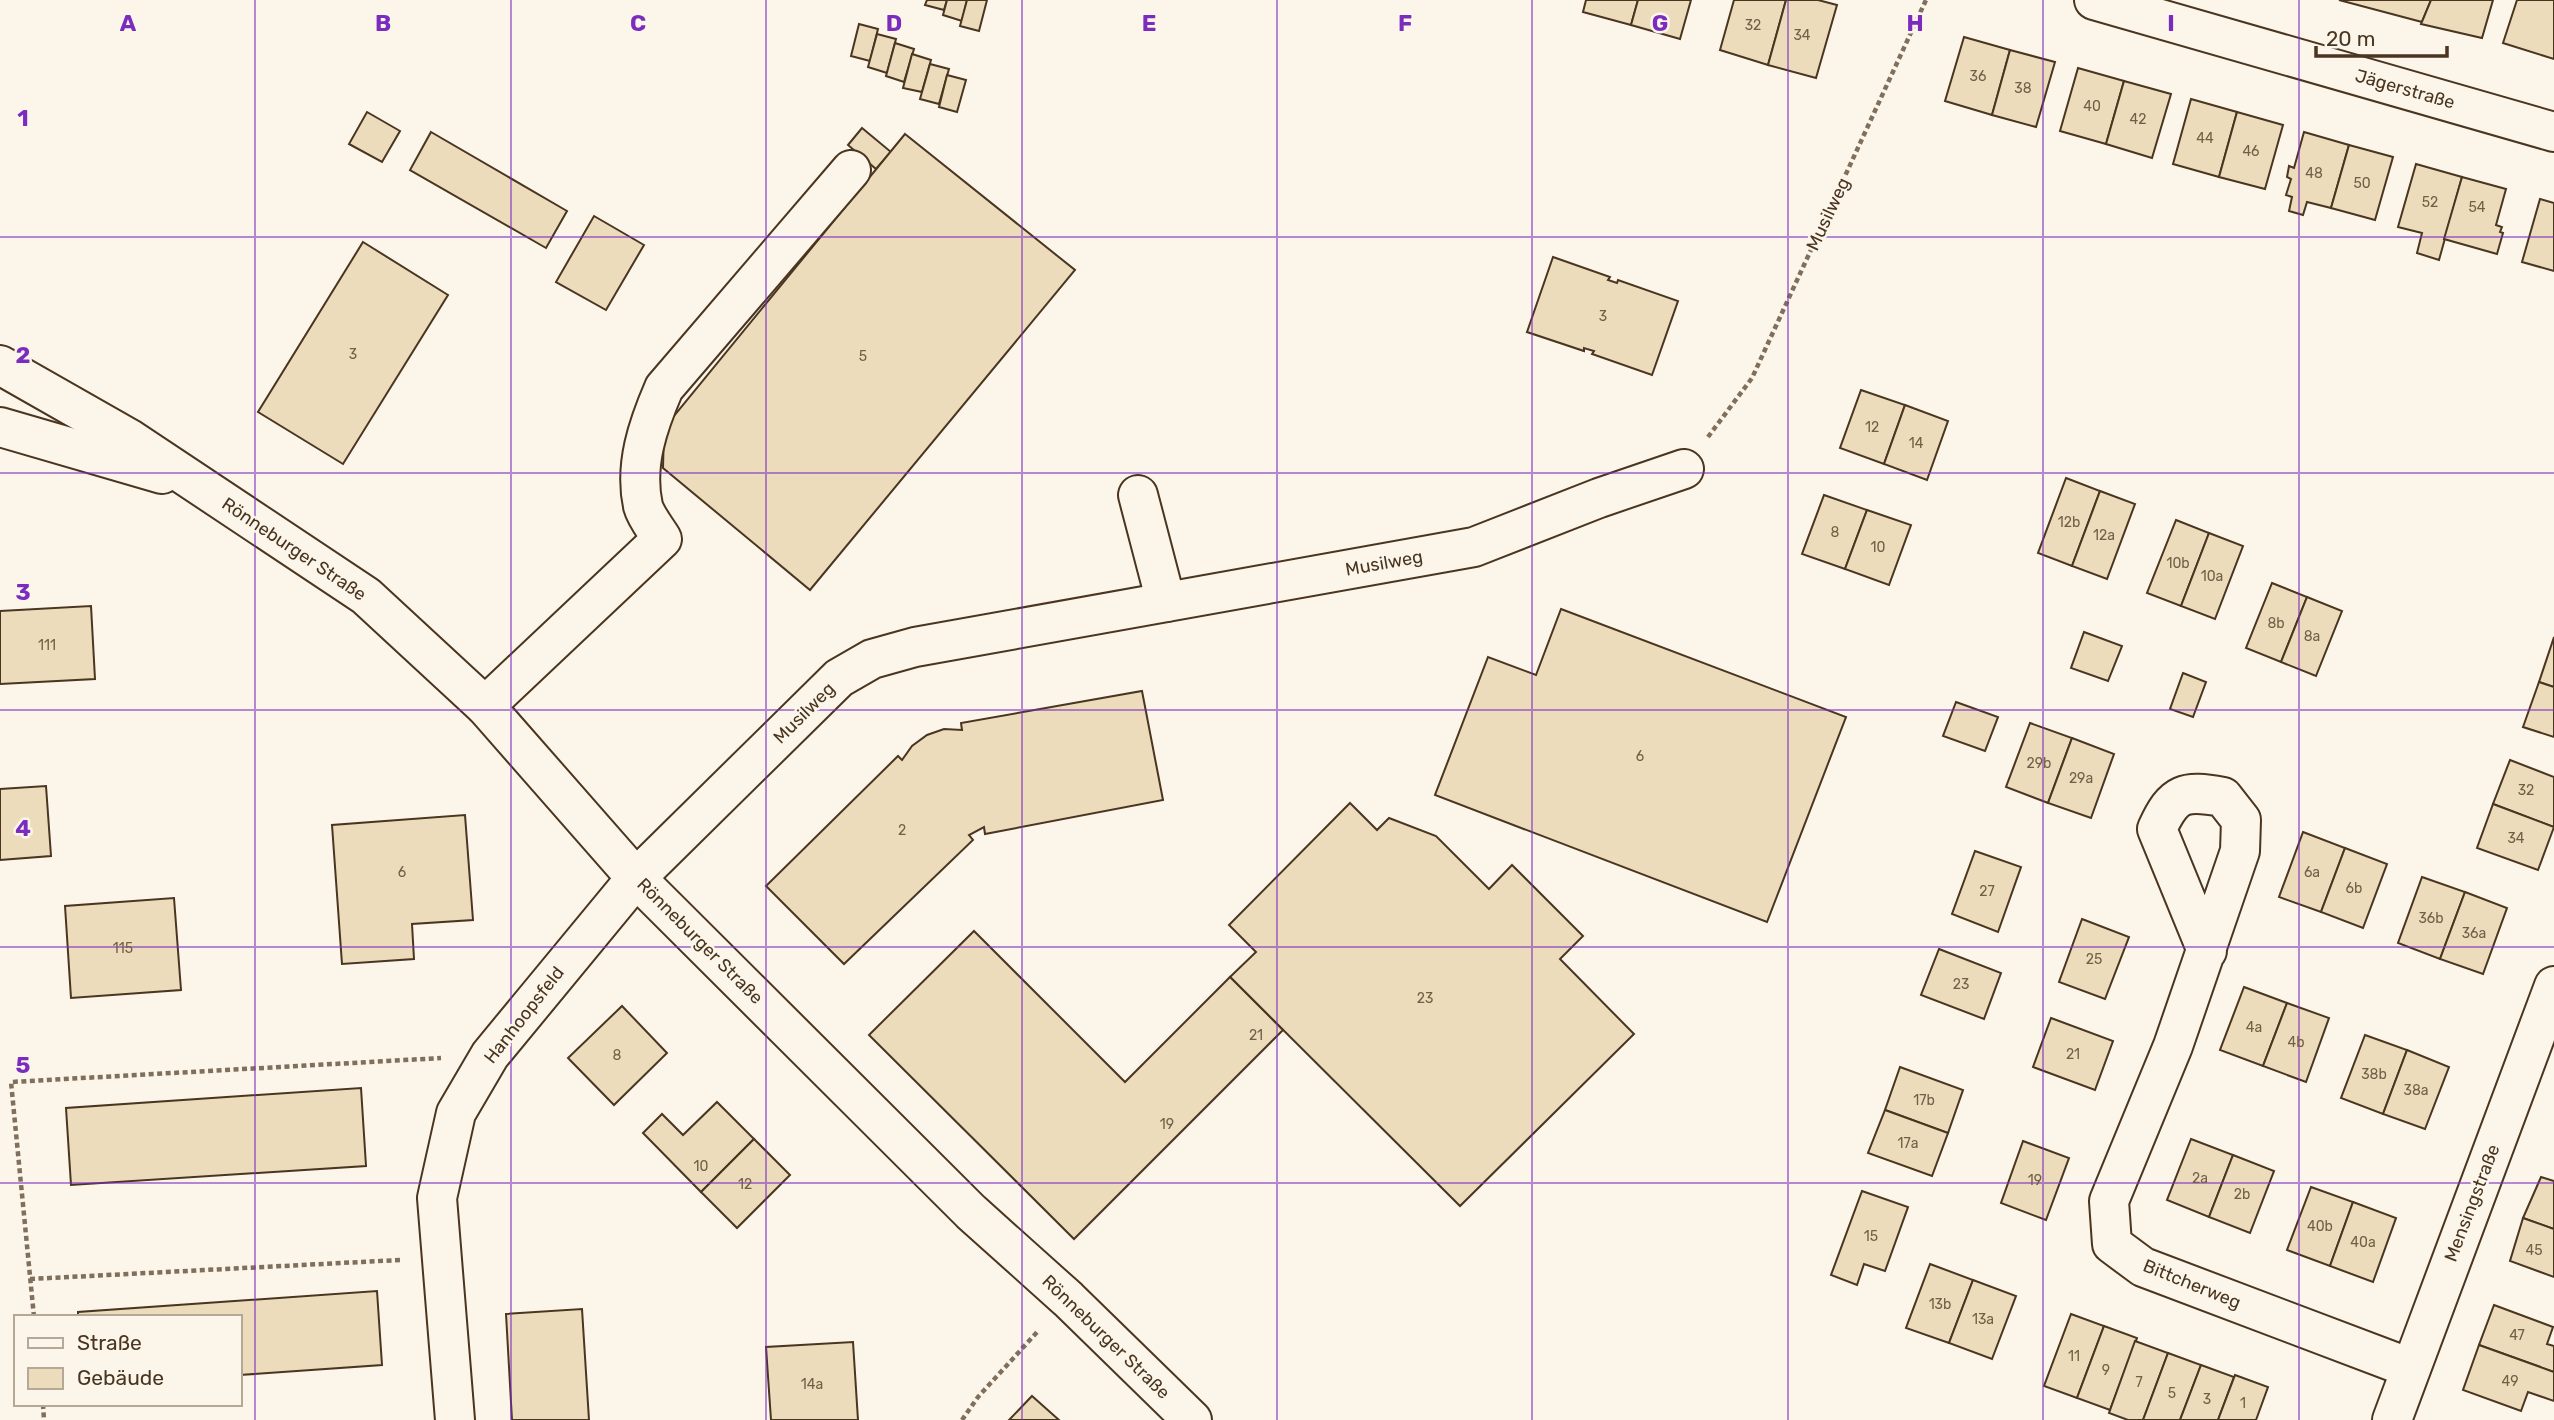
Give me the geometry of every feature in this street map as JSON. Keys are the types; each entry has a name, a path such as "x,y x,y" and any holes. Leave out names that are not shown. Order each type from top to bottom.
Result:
{"street":[{"name":"Jägerstraße","path":"2094,0 2554,131"},
{"path":"485,706 662,539 643,508 640,478 642,450 651,417 664,388 851,170"},
{"name":"Rönneburger Straße","path":"0,365 130,439 366,596 485,706 636,878 971,1212 1068,1299 1192,1420"},
{"name":"Rönneburger Straße","path":"0,427 194,483"},
{"name":"Musilweg","path":"636,878 839,678 872,659 915,647 1474,547 1599,498 1684,469"},
{"path":"1138,495 1166,602"},
{"name":"Hanhoopsfeld","path":"455,1420 437,1198 456,1113 490,1055 636,878"},
{"name":"Bittcherweg","path":"2207,951 2173,1046 2109,1201 2112,1244 2143,1267 2410,1368"},
{"name":"Mensingstraße","path":"2392,1420 2554,986"}],"path":[{"name":"Musilweg","path":"1684,469 1752,378 1926,0"},
{"path":"34,1315 10,1082 490,1055"},
{"path":"30,1279 443,1258"},
{"path":"962,1420 978,1397 1068,1299"}],"building":[{"path":"927,0 947,0 944,10 925,5"},
{"path":"947,0 967,0 962,21 943,15"},
{"path":"967,0 987,0 979,31 960,26"},
{"path":"1586,0 1638,0 1631,25 1583,12"},
{"path":"1638,0 1691,0 1680,39 1631,25"},
{"path":"1734,0 1786,0 1768,65 1720,50"},
{"path":"1786,0 1818,0 1837,5 1816,78 1768,65"},
{"path":"2339,0 2431,0 2422,22"},
{"path":"2431,0 2493,0 2482,38 2421,24"},
{"path":"2517,0 2554,0 2554,59 2503,43"},
{"path":"859,24 878,29 870,61 851,56"},
{"path":"877,34 896,39 887,73 868,67"},
{"path":"1964,37 2010,50 1992,115 1945,101"},
{"path":"895,43 914,49 904,82 886,76"},
{"path":"2010,50 2055,62 2036,127 1992,115"},
{"path":"912,54 931,60 922,92 903,88"},
{"path":"930,64 949,69 939,104 920,99"},
{"path":"2078,68 2124,81 2106,144 2060,131"},
{"path":"947,75 966,80 957,112 939,107"},
{"path":"2124,81 2171,94 2152,158 2106,144"},
{"path":"2191,99 2237,112 2219,177 2173,164"},
{"path":"367,112 400,131 382,162 349,144"},
{"path":"2237,112 2283,125 2265,189 2219,177"},
{"path":"862,128 891,152 876,169 848,145"},
{"path":"431,132 567,211 546,248 410,170"},
{"path":"2304,132 2349,145 2331,208 2307,202 2303,215 2289,211 2292,197 2286,195 2291,179 2287,177 2289,166 2294,168"},
{"path":"905,134 1075,270 810,590 663,468 664,428"},
{"path":"2349,145 2393,157 2375,220 2331,208"},
{"path":"2416,164 2462,177 2439,260 2417,253 2422,233 2398,227"},
{"path":"2462,177 2506,189 2496,225 2502,227 2500,232 2503,233 2497,254 2444,239"},
{"path":"2540,199 2554,203 2554,271 2522,262"},
{"path":"594,216 644,245 606,310 556,282"},
{"path":"363,242 448,295 343,464 258,412"},
{"path":"1553,257 1610,277 1608,280 1617,283 1618,280 1678,301 1652,375 1592,354 1594,351 1584,348 1584,351 1527,332"},
{"path":"1861,390 1905,405 1884,464 1840,448"},
{"path":"1905,405 1948,421 1927,480 1884,464"},
{"path":"2066,478 2100,491 2072,566 2038,553"},
{"path":"2100,491 2135,504 2107,579 2072,566"},
{"path":"1824,495 1867,510 1845,569 1802,554"},
{"path":"1867,510 1911,525 1889,585 1845,569"},
{"path":"2176,520 2209,533 2181,606 2147,593"},
{"path":"2209,533 2243,546 2215,619 2181,606"},
{"path":"2272,583 2307,597 2281,662 2246,648"},
{"path":"2307,597 2342,611 2316,676 2281,662"},
{"path":"91,606 95,679 0,684 0,611"},
{"path":"1561,609 1846,717 1767,922 1435,795 1488,657 1536,675"},
{"path":"2084,632 2122,646 2108,681 2071,668"},
{"path":"2554,637 2554,687 2539,682"},
{"path":"2183,673 2206,682 2193,717 2170,709"},
{"path":"2539,682 2554,687 2554,737 2523,727"},
{"path":"1142,691 1163,800 985,834 984,827 969,835 973,840 844,964 766,886 898,756 902,760 912,746 927,735 944,729 962,730 961,723"},
{"path":"1956,702 1998,717 1985,751 1943,736"},
{"path":"2030,723 2072,738 2048,803 2006,787"},
{"path":"2072,738 2114,754 2091,818 2048,803"},
{"path":"2510,760 2554,777 2554,827 2493,804"},
{"path":"46,786 51,856 0,860 0,789"},
{"path":"1350,803 1377,830 1389,818 1436,836 1489,889 1512,865 1583,936 1560,959 1634,1034 1460,1206 1230,977 1256,952 1229,925"},
{"path":"2493,804 2554,827 2538,870 2477,848"},
{"path":"465,815 473,920 412,924 414,959 342,964 332,825"},
{"path":"2303,832 2345,848 2321,912 2279,897"},
{"path":"2345,848 2387,864 2363,928 2321,912"},
{"path":"1975,851 2021,867 1998,932 1952,914"},
{"path":"2422,877 2465,892 2440,959 2398,943"},
{"path":"2465,892 2507,908 2483,974 2440,959"},
{"path":"174,898 181,990 71,998 65,906"},
{"path":"2082,919 2129,937 2105,999 2059,982"},
{"path":"974,931 1125,1082 1230,977 1283,1030 1074,1239 869,1035"},
{"path":"1939,949 2001,973 1984,1019 1921,995"},
{"path":"2244,987 2287,1003 2263,1066 2220,1050"},
{"path":"2287,1003 2329,1018 2306,1082 2263,1066"},
{"path":"622,1006 667,1053 614,1105 568,1058"},
{"path":"2051,1018 2113,1041 2095,1090 2033,1067"},
{"path":"2365,1035 2407,1050 2383,1114 2341,1098"},
{"path":"2407,1050 2449,1067 2425,1129 2383,1114"},
{"path":"1900,1067 1963,1090 1948,1133 1885,1110"},
{"path":"361,1088 366,1166 71,1185 66,1108"},
{"path":"717,1102 754,1139 701,1192 643,1133 662,1114 683,1135"},
{"path":"1885,1110 1948,1133 1932,1176 1868,1153"},
{"path":"754,1139 790,1175 737,1228 701,1192"},
{"path":"2191,1139 2233,1155 2209,1217 2167,1200"},
{"path":"2023,1141 2069,1158 2046,1220 2001,1203"},
{"path":"2233,1155 2274,1171 2250,1233 2209,1217"},
{"path":"2541,1177 2554,1181 2554,1229 2523,1218"},
{"path":"2311,1187 2353,1202 2330,1266 2287,1250"},
{"path":"1862,1191 1908,1207 1885,1271 1864,1264 1857,1285 1831,1275"},
{"path":"2353,1202 2396,1218 2373,1282 2330,1266"},
{"path":"2523,1218 2554,1229 2554,1277 2510,1261"},
{"path":"1930,1264 1973,1280 1949,1343 1906,1328"},
{"path":"1973,1280 2016,1296 1992,1359 1949,1343"},
{"path":"377,1291 382,1365 242,1375 242,1315 78,1315 78,1312"},
{"path":"2494,1305 2553,1327 2547,1344 2554,1346 2554,1372 2479,1345"},
{"path":"582,1309 589,1420 512,1420 506,1314"},
{"path":"2071,1314 2104,1326 2077,1398 2044,1386"},
{"path":"2104,1326 2137,1338 2110,1410 2077,1398"},
{"path":"2135,1341 2168,1353 2143,1420 2128,1420 2109,1413"},
{"path":"853,1342 858,1420 771,1420 766,1347"},
{"path":"2479,1345 2554,1372 2554,1401 2528,1392 2521,1411 2463,1390"},
{"path":"2168,1353 2201,1365 2180,1420 2143,1420"},
{"path":"2201,1365 2234,1377 2218,1420 2180,1420"},
{"path":"2235,1375 2268,1387 2256,1420 2218,1420"},
{"path":"1032,1396 1059,1420 1009,1420"}]}
